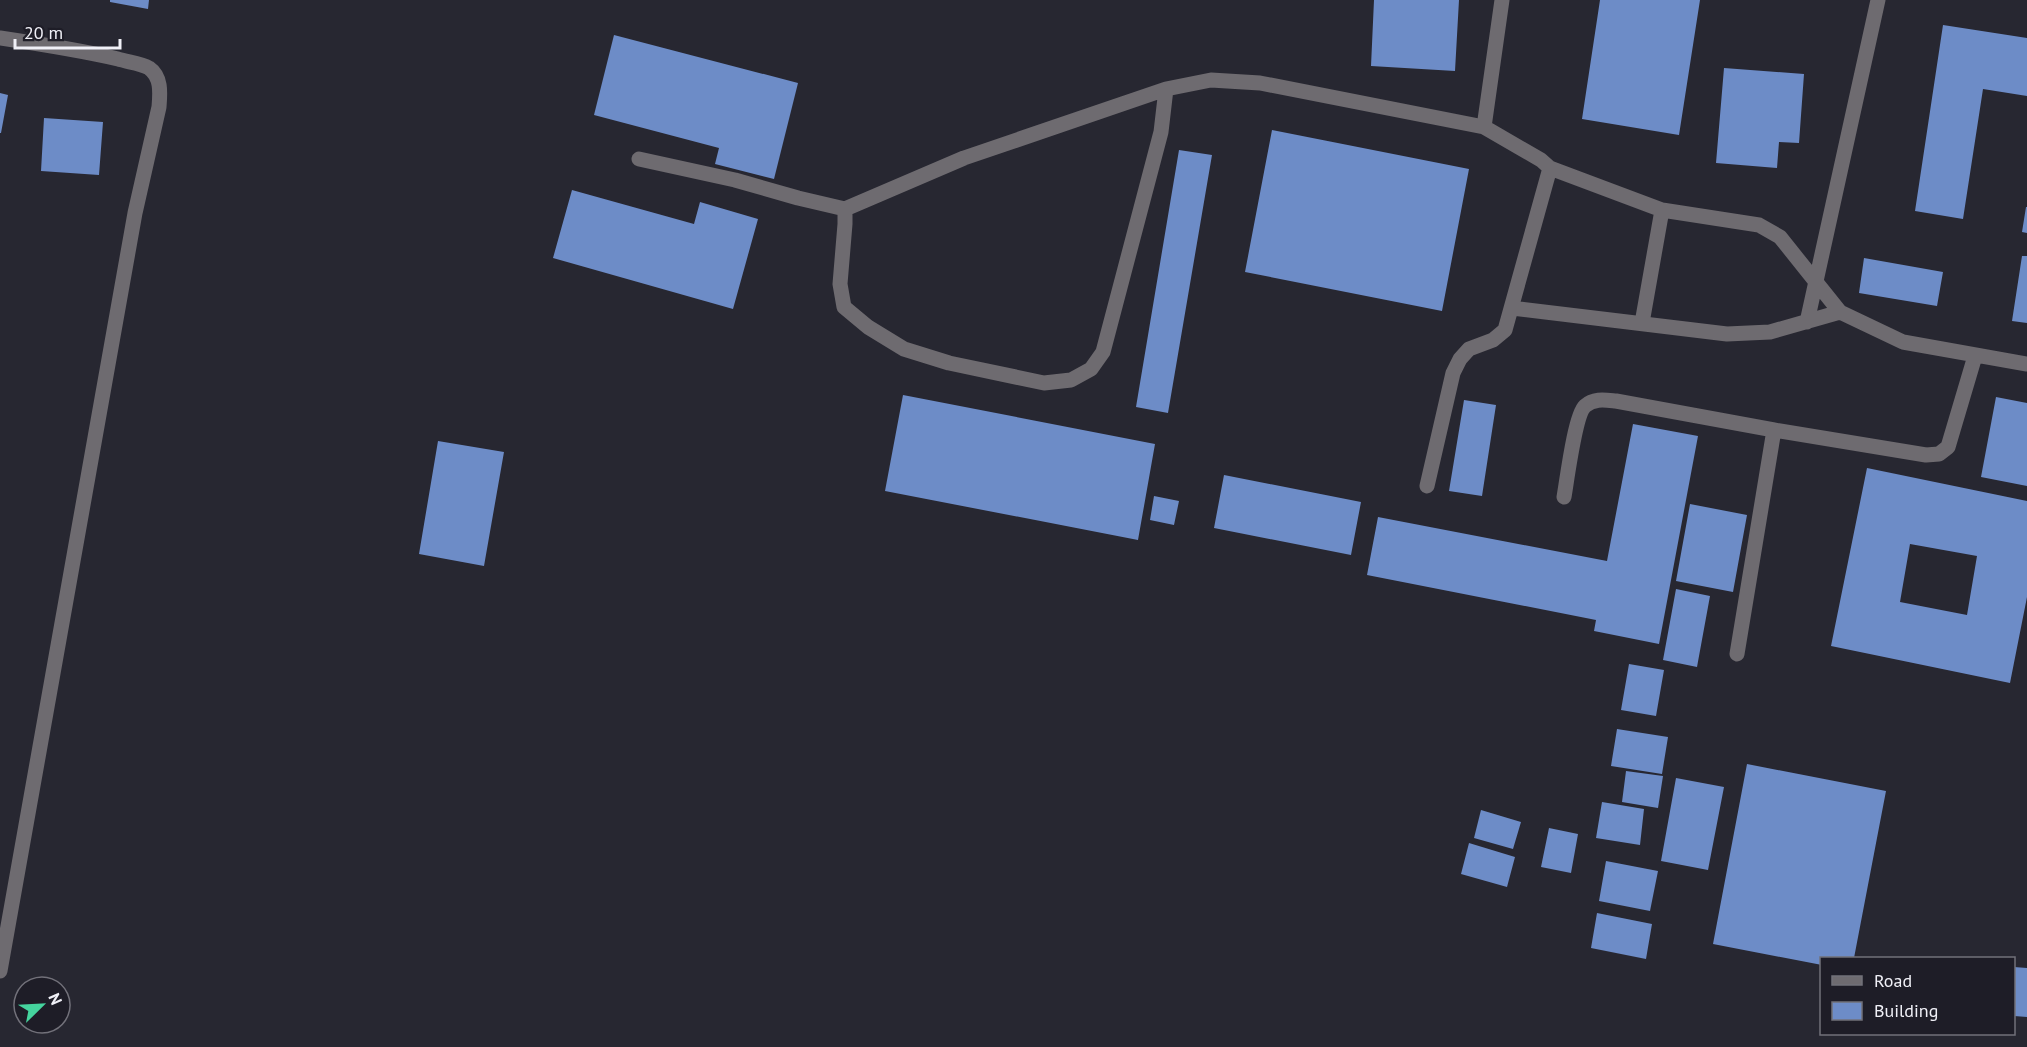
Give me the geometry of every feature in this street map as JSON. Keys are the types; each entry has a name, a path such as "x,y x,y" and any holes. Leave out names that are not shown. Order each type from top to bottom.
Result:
{"street":[{"path":"1484,127 1502,0"},
{"path":"1807,322 1878,0"},
{"path":"0,38 82,51 129,62 149,69 156,77 160,89 159,107 135,213 0,971"},
{"path":"639,159 735,180 845,209 964,158 1166,89 1211,80 1260,83 1484,127 1541,160 1550,168 1662,210 1760,225 1780,237 1840,312 1903,342 2027,364"},
{"path":"845,209 846,224 840,284 844,307 868,327 904,349 950,363 1044,382 1071,380 1091,369 1103,352 1161,132 1166,89"},
{"path":"1427,486 1453,372 1469,349 1493,340 1505,330 1550,168"},
{"path":"1642,323 1662,210"},
{"path":"1512,308 1735,334 1770,332 1840,312"},
{"path":"1564,496 1578,422 1584,407 1596,399 1616,400 1774,430 1926,454 1939,454 1948,447 1974,356"},
{"path":"1737,654 1774,430"}],"building":[{"path":"110,0 149,0 148,9 110,2"},
{"path":"1374,0 1459,0 1455,71 1371,66"},
{"path":"1600,0 1700,0 1679,135 1582,119"},
{"path":"1943,25 2027,38 2027,96 1983,89 1963,219 1915,211"},
{"path":"614,35 798,83 774,179 715,164 719,148 594,115"},
{"path":"1724,68 1804,74 1799,143 1779,142 1777,168 1716,163"},
{"path":"0,93 8,95 1,133 0,133"},
{"path":"44,118 103,122 99,175 41,171"},
{"path":"1272,130 1469,169 1442,311 1245,272"},
{"path":"1179,150 1212,155 1168,413 1136,407"},
{"path":"572,190 694,224 700,202 758,219 733,309 553,258"},
{"path":"2027,207 2027,233 2022,232"},
{"path":"2022,256 2027,256 2027,323 2012,321"},
{"path":"1864,258 1943,272 1937,306 1859,293"},
{"path":"903,395 1155,444 1138,540 885,491"},
{"path":"1996,397 2027,403 2027,486 1981,477"},
{"path":"1464,400 1496,405 1482,496 1449,491"},
{"path":"1633,424 1698,436 1659,644 1594,631 1596,620 1367,575 1378,517 1607,561"},
{"path":"438,441 504,452 484,566 419,554"},
{"path":"1867,468 2027,501 2027,597 2010,683 1831,646","holes":["1910,544 1977,556 1967,615 1900,602"]},
{"path":"1224,475 1361,502 1351,555 1214,528"},
{"path":"1154,496 1179,501 1174,525 1150,520"},
{"path":"1690,504 1747,515 1733,592 1676,581"},
{"path":"1676,589 1710,596 1697,667 1663,660"},
{"path":"1629,664 1664,670 1656,716 1621,710"},
{"path":"1617,729 1668,737 1662,774 1611,766"},
{"path":"1747,764 1886,791 1854,957 1820,957 1820,965 1713,944"},
{"path":"1626,771 1663,776 1658,808 1622,802"},
{"path":"1676,778 1724,787 1708,870 1661,861"},
{"path":"1602,802 1644,809 1640,845 1596,838"},
{"path":"1481,810 1521,822 1513,849 1474,838"},
{"path":"1549,828 1578,834 1571,873 1541,867"},
{"path":"1469,843 1515,857 1507,887 1461,874"},
{"path":"1606,861 1658,871 1650,911 1599,901"},
{"path":"1597,913 1652,924 1646,959 1591,948"},
{"path":"2015,967 2027,968 2027,1017 2015,1016"}]}
